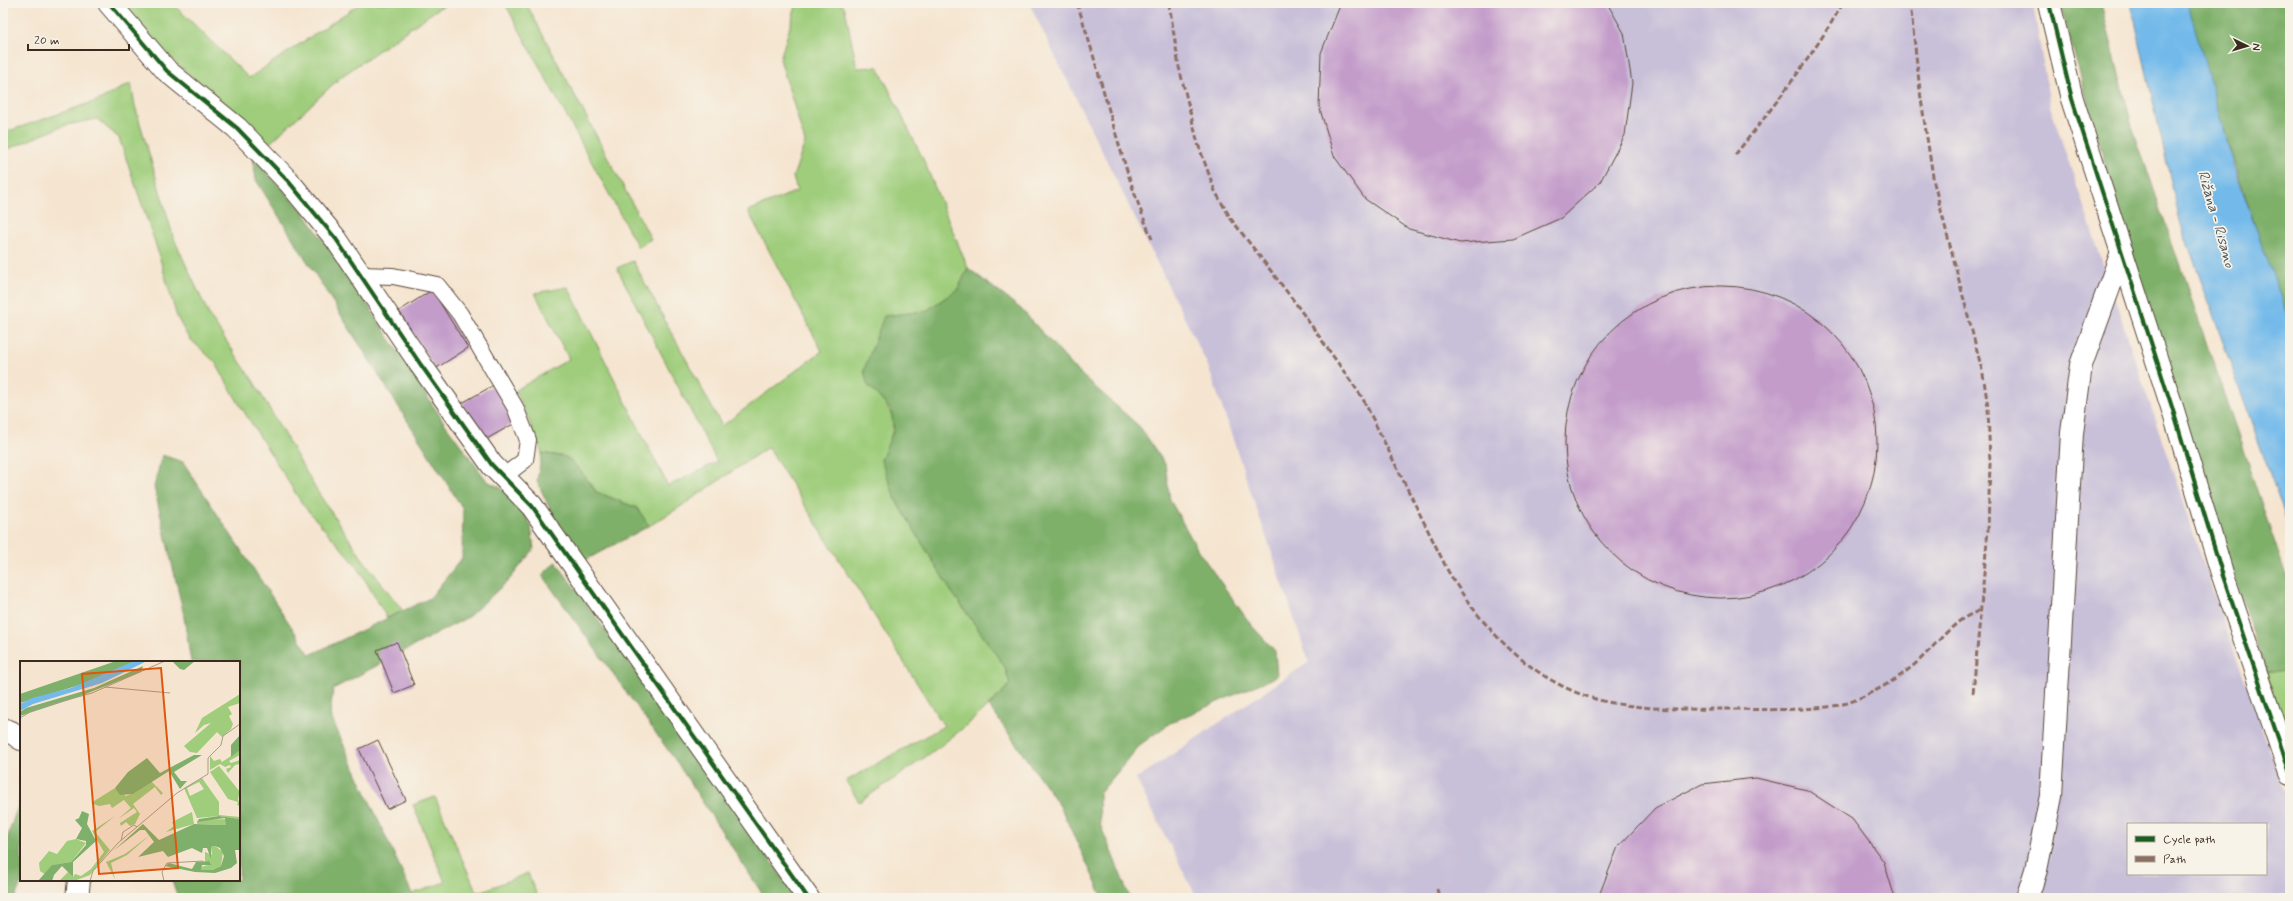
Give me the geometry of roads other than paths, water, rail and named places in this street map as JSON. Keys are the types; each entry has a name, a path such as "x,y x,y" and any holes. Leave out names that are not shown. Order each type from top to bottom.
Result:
{"street":[{"path":"109,3 167,71 237,128 289,182 336,239 425,372 492,465 532,506 596,600 808,898"},
{"path":"2049,3 2072,99 2172,407 2222,573 2290,774"},
{"path":"2027,898 2036,870 2051,796 2072,433 2081,365 2122,252"},
{"path":"3,729 11,732 20,738"},
{"path":"77,898 79,881"}],"lane":[{"path":"361,276 393,276 437,285 460,314 515,407 528,440 525,460 503,477"}],"water":[{"name":"Rižana - Risano","path":"2131,3 2188,3 2234,167 2290,322 2290,530 2180,222"}]}
